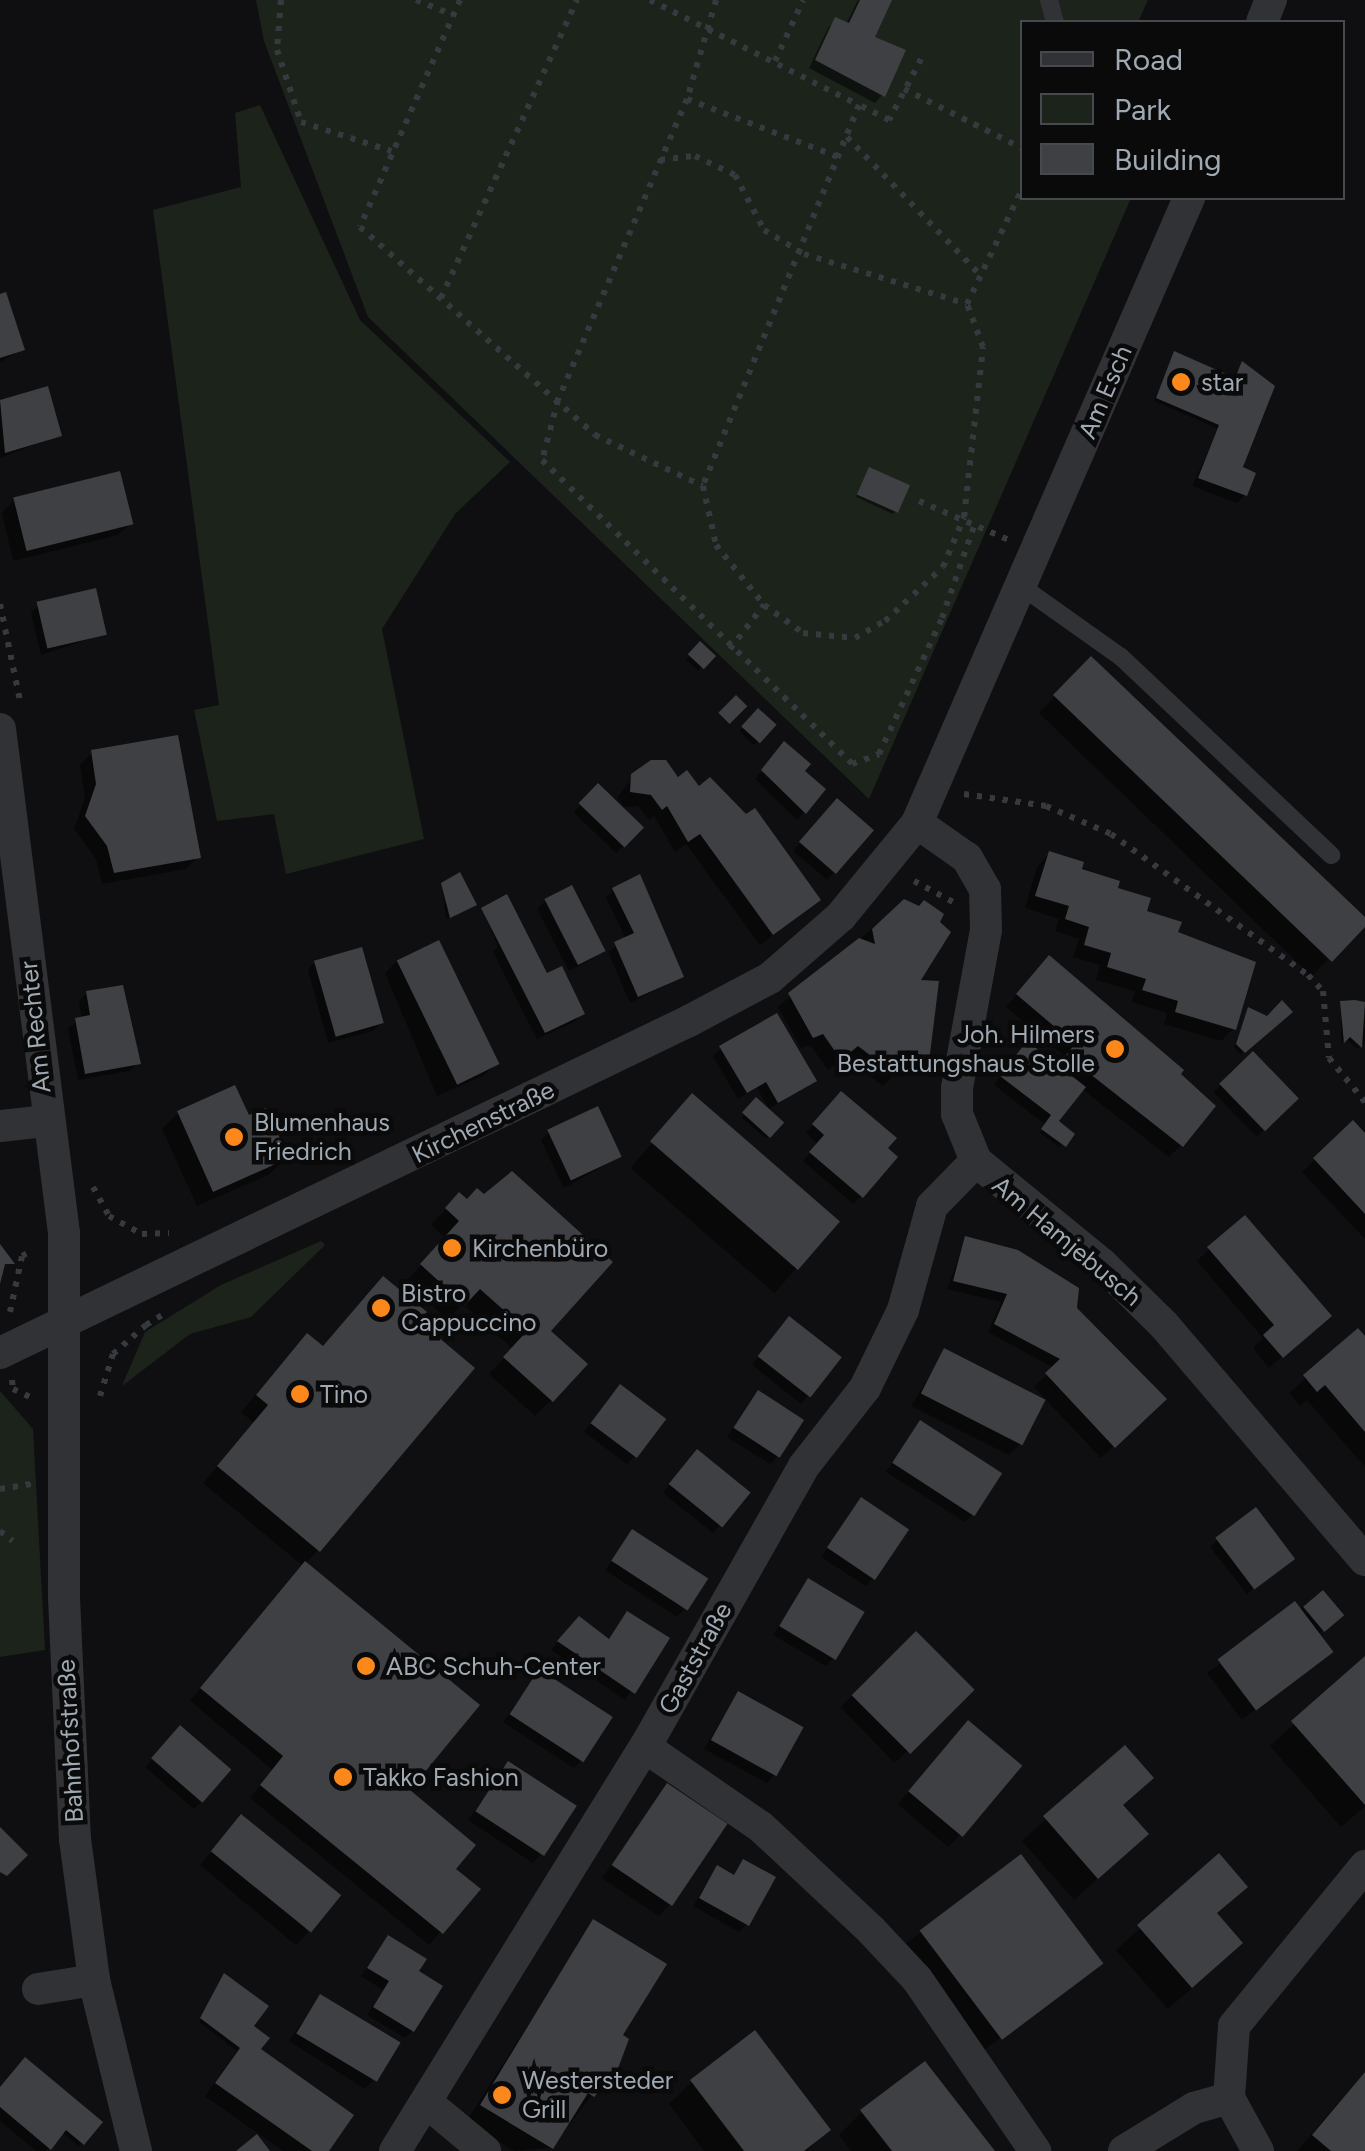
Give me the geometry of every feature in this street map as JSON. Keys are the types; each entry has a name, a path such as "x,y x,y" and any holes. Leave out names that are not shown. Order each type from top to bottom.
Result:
{"street":[{"name":"Am Esch","path":"917,824 1188,200"},
{"name":"Am Rechter","path":"11,720 8,839 44,1121 64,1233 66,1325"},
{"name":"Am Hamjebusch","path":"917,824 967,858 985,889 986,930 957,1088 956,1114 976,1161 1102,1264 1164,1325 1365,1560"},
{"name":"Kirchenstraße","path":"0,1353 66,1325 770,978 841,916 917,824"},
{"path":"0,1126 44,1121"},
{"name":"Gaststraße","path":"395,2151 645,1747 804,1466 865,1388 903,1310 932,1206 976,1161"},
{"name":"Bahnhofstraße","path":"66,1325 53,1538 75,1838 94,1980 136,2151"},
{"path":"645,1747 760,1826 917,1978 1034,2151"},
{"path":"1258,2151 1229,2098 1234,2026 1365,1866"},
{"path":"38,1989 94,1980"},
{"path":"1124,2151 1194,2108 1229,2098"},
{"path":"426,2102 485,2151"}],"lane":[{"path":"1020,586 1121,657 1331,855"}],"path":[{"path":"281,0 277,50 301,122 392,151"},
{"path":"416,0 453,15"},
{"path":"460,0 360,226 595,435 704,486"},
{"path":"442,298 577,0"},
{"path":"650,0 889,120 921,59"},
{"path":"716,0 687,99 558,400 542,460 730,649 852,764 879,754 942,618 975,522"},
{"path":"775,61 803,0"},
{"path":"904,89 1020,147"},
{"path":"687,99 838,157"},
{"path":"660,160 695,156 735,175 764,230 804,254 966,304 984,346 964,516 943,567 885,621 855,638 803,634 764,605 716,544 704,486 804,254 859,104"},
{"path":"847,137 982,277"},
{"path":"966,304 1020,193"},
{"path":"920,501 964,516 1010,540"},
{"path":"0,604 11,720"},
{"path":"730,649 764,605"},
{"path":"964,794 1046,806 1111,834 1308,974 1323,990 1328,1058 1365,1102"},
{"path":"109,1216 142,1234"},
{"path":"98,1407 113,1354 146,1325 144,1285"},
{"path":"0,1489 39,1484"},
{"path":"0,1531 13,1541"}],"green space":[{"path":"256,0 1148,0 1139,20 1020,20 1020,200 1130,200 869,799 368,317 264,41"},
{"path":"260,105 360,320 510,462 455,514 382,629 424,839 286,874 274,814 217,821 194,710 219,705 153,210 241,187 235,113"},
{"path":"321,1241 325,1245 251,1317 190,1334 122,1386 145,1332 221,1285"},
{"path":"0,1391 33,1429 45,1650 0,1657"}],"building":[{"path":"860,0 892,0 875,37 906,50 885,97 815,60 835,17 849,23"},
{"path":"6,292 25,350 0,358 0,294"},
{"path":"1174,351 1235,378 1242,361 1275,386 1243,467 1256,473 1247,496 1198,478 1219,425 1156,398"},
{"path":"48,386 62,436 5,453 0,400"},
{"path":"869,467 910,485 898,513 857,494"},
{"path":"120,471 133,524 27,551 13,498"},
{"path":"96,588 107,635 47,648 37,602"},
{"path":"700,641 716,656 704,669 688,654"},
{"path":"1091,656 1365,917 1365,927 1332,962 1053,695"},
{"path":"736,695 747,706 730,724 718,713"},
{"path":"758,708 777,725 760,743 741,727"},
{"path":"178,735 201,858 114,873 107,846 85,816 96,784 91,750"},
{"path":"784,741 811,764 805,771 826,789 806,814 761,770"},
{"path":"651,760 666,760 678,777 687,770 699,786 710,777 746,814 755,808 821,900 773,935 700,834 688,842 667,806 662,810 651,795 630,792 631,774"},
{"path":"598,783 644,827 625,848 579,803"},
{"path":"837,798 874,830 836,874 799,842"},
{"path":"1049,851 1084,862 1082,869 1120,881 1118,888 1151,898 1147,911 1182,922 1178,932 1256,962 1236,1030 1175,1012 1178,1001 1142,990 1146,979 1107,967 1111,953 1084,945 1089,927 1065,919 1069,906 1035,896"},
{"path":"460,872 477,905 450,918 441,883"},
{"path":"640,874 684,977 638,997 614,942 634,933 612,888"},
{"path":"572,885 606,951 578,965 544,899"},
{"path":"507,894 547,973 562,966 585,1014 545,1033 481,908"},
{"path":"904,899 919,906 924,900 944,914 940,922 951,932 921,980 939,981 929,1062 915,1052 897,1076 858,1046 841,1060 823,1034 813,1038 788,993 859,938 875,944 872,929"},
{"path":"439,940 499,1064 457,1085 397,961"},
{"path":"362,947 384,1023 336,1037 314,961"},
{"name":"Joh. Hilmers Bestattungshaus Stolle","path":"1049,955 1184,1070 1181,1074 1216,1106 1183,1147 1066,1055 1075,1044 1016,994"},
{"path":"123,985 141,1064 85,1074 75,1018 90,1015 86,991"},
{"path":"1282,1000 1293,1012 1245,1053 1236,1044 1248,1007 1267,1016"},
{"path":"1340,1001 1365,1002 1362,1048 1350,1037 1344,1043"},
{"path":"777,1013 817,1081 778,1103 766,1082 747,1093 719,1046"},
{"path":"1027,1041 1086,1087 1059,1121 1075,1134 1066,1147 1041,1129 1051,1115 1000,1076"},
{"path":"1253,1051 1299,1098 1265,1131 1219,1084"},
{"name":"Blumenhaus Friedrich","path":"235,1085 249,1115 266,1108 289,1158 213,1192 177,1111"},
{"path":"841,1091 897,1138 888,1148 898,1157 863,1198 809,1152 824,1135 812,1124"},
{"path":"692,1093 840,1222 798,1270 650,1141"},
{"path":"756,1097 784,1122 770,1138 742,1113"},
{"path":"598,1106 622,1157 571,1180 547,1130"},
{"path":"1353,1120 1365,1133 1365,1214 1313,1158"},
{"path":"512,1171 613,1262 551,1331 588,1364 553,1402 503,1357 527,1331 480,1289 465,1305 420,1264 459,1221 445,1208 459,1192 467,1199 477,1188 484,1194"},
{"path":"1245,1215 1332,1316 1283,1358 1263,1335 1274,1325 1207,1247"},
{"path":"965,1236 1018,1250 1079,1288 1077,1308 1167,1399 1115,1448 1045,1373 1060,1359 994,1324 1007,1294 953,1281"},
{"path":"0,1244 15,1264 5,1264 0,1284"},
{"path":"383,1276 427,1312 419,1321 475,1368 320,1552 217,1466 268,1405 256,1395 307,1333 323,1346"},
{"path":"789,1316 842,1357 810,1397 758,1356"},
{"path":"1358,1328 1365,1336 1365,1432 1325,1385 1317,1392 1303,1375"},
{"path":"944,1348 1046,1400 1022,1445 921,1393"},
{"path":"620,1384 666,1419 637,1458 591,1423"},
{"path":"758,1390 804,1420 780,1458 733,1428"},
{"path":"920,1420 1002,1473 974,1516 892,1463"},
{"path":"697,1449 751,1492 722,1527 669,1484"},
{"path":"861,1497 909,1529 875,1580 827,1548"},
{"path":"1256,1507 1295,1559 1254,1590 1215,1538"},
{"path":"632,1529 708,1579 688,1610 611,1561"},
{"name":"Takko Fashion","path":"305,1561 480,1705 410,1790 476,1845 456,1869 481,1889 443,1934 260,1785 283,1756 200,1688"},
{"path":"808,1578 865,1612 836,1660 779,1626"},
{"path":"1323,1590 1344,1615 1324,1632 1303,1607"},
{"path":"1295,1601 1334,1652 1256,1710 1218,1659"},
{"path":"627,1611 670,1638 635,1694 557,1641 579,1616 609,1639"},
{"path":"916,1631 975,1690 910,1754 852,1695"},
{"path":"1365,1656 1365,1805 1291,1721"},
{"path":"539,1669 613,1717 583,1762 510,1714"},
{"path":"738,1691 804,1727 776,1776 711,1740"},
{"path":"968,1720 1022,1766 963,1837 908,1791"},
{"path":"180,1725 231,1770 202,1803 151,1758"},
{"path":"1125,1745 1154,1778 1123,1805 1149,1834 1098,1879 1043,1816"},
{"path":"508,1761 577,1806 544,1856 475,1811"},
{"path":"667,1783 728,1824 672,1906 612,1865"},
{"path":"241,1814 341,1895 311,1932 211,1851"},
{"path":"0,1827 28,1855 7,1876 0,1872"},
{"path":"1219,1853 1248,1887 1217,1913 1243,1943 1192,1988 1137,1925"},
{"path":"1021,1854 1103,1963 1002,2040 920,1930"},
{"path":"743,1859 776,1877 749,1926 699,1898 717,1865 734,1875"},
{"path":"593,1919 667,1964 623,2035 629,2039 617,2071 594,2097 588,2093 553,2149 480,2105"},
{"path":"388,1935 427,1959 419,1971 443,1986 414,2032 373,2007 389,1981 367,1968"},
{"path":"224,1973 269,2006 254,2026 270,2038 261,2049 354,2115 329,2151 312,2151 215,2083 240,2048 200,2018"},
{"path":"320,1994 401,2042 377,2082 296,2033"},
{"path":"755,2030 831,2130 804,2151 744,2151 690,2080"},
{"path":"25,2057 103,2122 84,2145 66,2130 51,2150 0,2107 0,2087"},
{"path":"925,2061 995,2151 892,2151 860,2110"},
{"path":"1365,2072 1365,2151 1331,2151 1312,2135"},
{"path":"257,2134 270,2151 236,2151"}],"place":[{"name":"star","path":"1181,382"},
{"name":"Joh. Hilmers Bestattungshaus Stolle","path":"1115,1049"},
{"name":"Blumenhaus Friedrich","path":"234,1137"},
{"name":"Kirchenbüro","path":"452,1248"},
{"name":"Bistro Cappuccino","path":"381,1308"},
{"name":"Tino","path":"300,1394"},
{"name":"ABC Schuh-Center","path":"366,1666"},
{"name":"Takko Fashion","path":"343,1777"},
{"name":"Westersteder Grill","path":"502,2095"}]}
